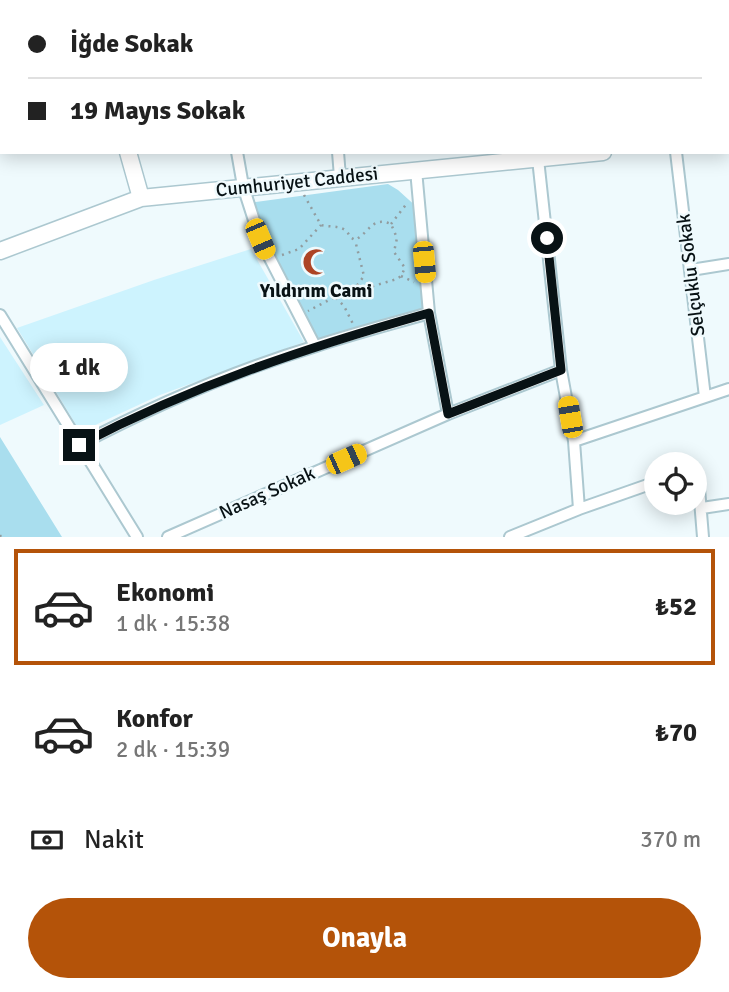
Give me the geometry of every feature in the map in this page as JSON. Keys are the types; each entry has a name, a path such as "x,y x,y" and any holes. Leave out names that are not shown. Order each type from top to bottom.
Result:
{"street":[{"path":"129,154 141,198"},
{"path":"237,154 243,186 268,258 315,346"},
{"path":"338,154 340,177"},
{"name":"Cumhuriyet Caddesi","path":"0,251 141,198 584,154"},
{"name":"Selçuklu Sokak","path":"676,154 705,397"},
{"path":"538,159 561,370 574,441 579,509"},
{"path":"416,170 429,313 448,414"},
{"path":"691,270 729,264"},
{"path":"79,445 171,400 315,346 429,313"},
{"path":"0,315 137,537"},
{"name":"Nasaş Sokak","path":"168,537 448,414 561,370"},
{"path":"574,441 729,389"},
{"path":"510,537 644,486"},
{"path":"707,507 729,503"},
{"path":"702,515 703,537"}],"path":[{"path":"304,195 321,225"},
{"path":"391,224 409,199"},
{"path":"299,315 353,291 401,276 405,268 394,253 397,238 391,224 383,221 370,225 355,240"},
{"path":"268,258 299,249 321,225"},
{"path":"321,225 343,228 349,237 355,240 364,276 353,291"},
{"path":"335,298 350,316 355,334"}],"shaded area":[{"path":"388,184 419,209 429,313 315,346 248,203"},
{"path":"251,249 304,342 160,395 91,427 78,428 17,328"},
{"path":"0,337 44,405 0,425"},
{"path":"0,437 62,537 0,537"}],"place":[{"name":"Yıldırım Cami","path":"316,262"}],"route":[{"path":"79,445 171,400 246,370 315,346 429,313 448,414 561,370 547,238"}]}
